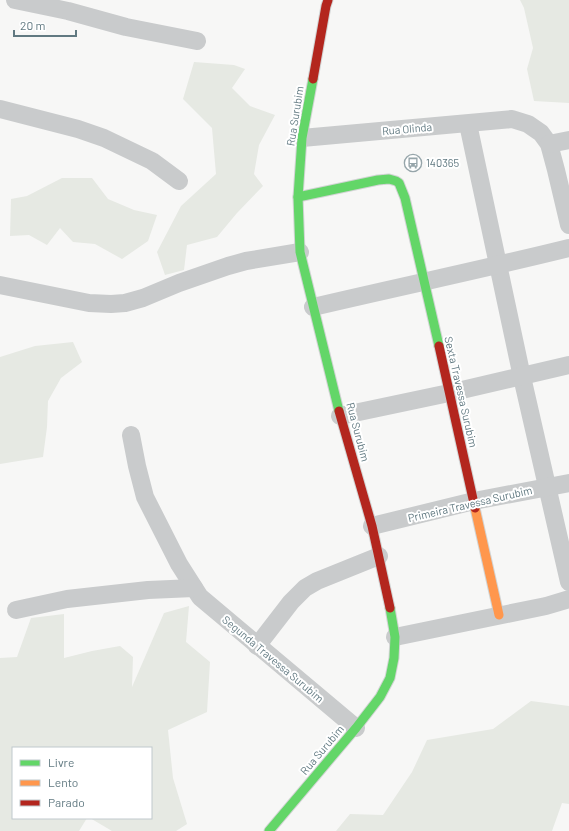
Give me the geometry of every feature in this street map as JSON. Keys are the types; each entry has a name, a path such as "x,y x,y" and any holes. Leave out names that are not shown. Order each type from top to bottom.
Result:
{"street":[{"path":"15,0 69,6 126,27 197,41"},
{"name":"Rua Surubim","path":"269,831 356,728 380,697 390,678 394,658 395,637 372,526 340,416 300,252 298,197 302,138 328,0"},
{"path":"0,109 78,129 104,138 152,161 179,181"},
{"name":"Rua Olinda","path":"302,138 512,119 528,124 541,133 548,144"},
{"path":"468,124 522,377 569,582"},
{"path":"569,140 548,144 556,170 569,226"},
{"name":"Sexta Travessa Surubim","path":"298,197 378,180 393,179 402,187 425,281 499,615"},
{"path":"313,307 498,266 569,248"},
{"path":"0,285 89,303 125,303 143,298 179,283 228,266 246,261 300,252"},
{"path":"340,416 522,377 569,365"},
{"name":"Segunda Travessa Surubim","path":"131,436 145,496 179,564 200,597 356,728"},
{"name":"Primeira Travessa Surubim","path":"372,526 474,501 569,483"},
{"path":"257,646 291,602 305,588 317,581 378,556"},
{"path":"16,610 66,599 148,590 194,588"},
{"path":"395,637 546,606 569,599"}],"shaded area":[{"path":"520,0 569,0 569,103 534,101 527,69 533,48 524,8"},
{"path":"194,62 234,65 245,69 232,88 250,106 275,115 259,145 254,174 263,186 237,213 217,237 187,245 184,270 165,275 157,252 181,206 216,174 212,128 183,99"},
{"path":"62,178 92,178 108,199 134,210 157,215 148,241 122,259 95,244 73,242 60,228 47,245 29,235 10,236 11,199 27,196"},
{"path":"73,342 82,362 61,378 48,401 47,427 43,457 0,464 0,357 35,346"},
{"path":"189,606 186,642 210,662 207,712 168,730 173,778 187,824 176,831 112,831 92,819 152,819 152,747 12,747 12,819 86,819 79,831 0,831 0,658 17,657 31,618 64,614 64,658 120,646 133,657 132,687 164,613"},
{"path":"531,701 569,706 569,804 562,803 552,831 336,831 350,814 383,815 412,772 427,740 493,729"}],"traffic: fast":[{"path":"313,79 302,138 298,197 300,252 339,411"},
{"path":"298,197 378,180 389,179 399,183 405,198 439,346"},
{"path":"269,831 356,728 380,697 390,678 394,658 395,637 390,608"}],"traffic: slow":[{"path":"475,508 499,615"}],"traffic: jam":[{"path":"313,79 328,0"},
{"path":"439,346 475,508"},
{"path":"339,411 372,526 390,608"}],"place":[{"name":"140365","path":"413,163"}]}
